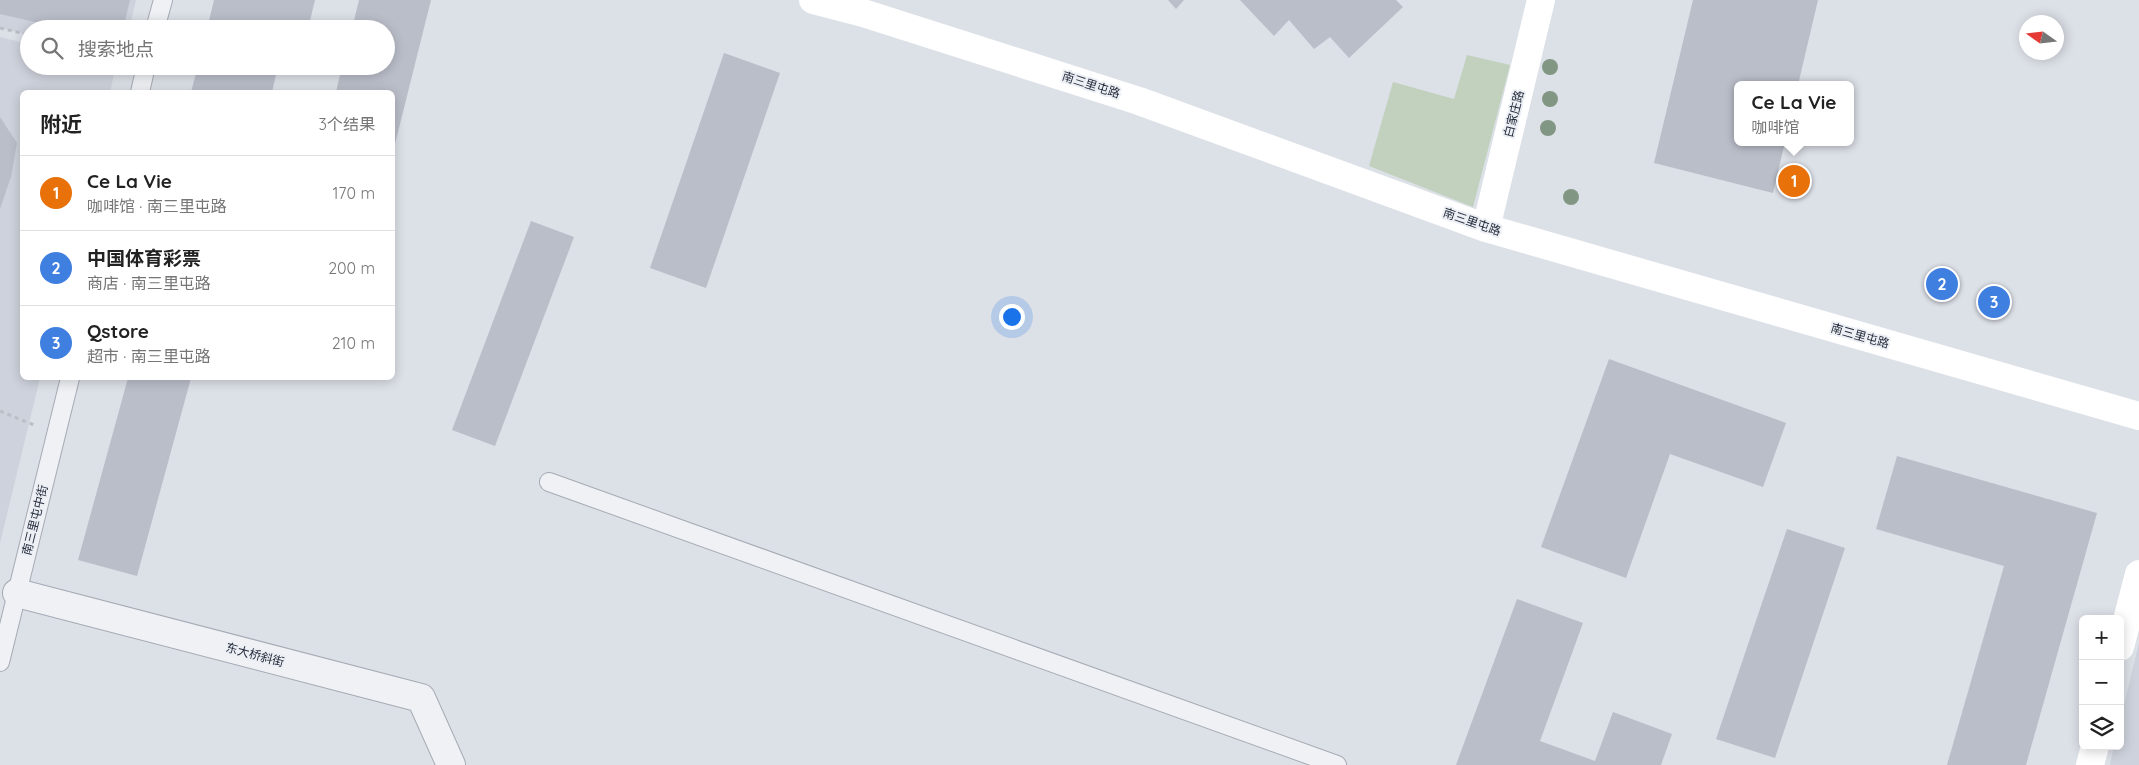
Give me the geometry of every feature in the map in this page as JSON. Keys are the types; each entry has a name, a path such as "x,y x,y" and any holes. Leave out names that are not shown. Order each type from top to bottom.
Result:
{"street":[{"name":"南三里屯路","path":"813,0 863,12 1139,101 1486,228 2139,416"},
{"name":"白家庄路","path":"1486,228 1541,0"},
{"path":"2124,632 2139,574"},
{"name":"东大桥斜街","path":"17,593 420,698 451,765"},
{"path":"2090,765 2094,750"}],"lane":[{"path":"157,20 162,0"},
{"path":"140,90 144,75"},
{"name":"南三里屯中街","path":"0,662 70,380"},
{"path":"549,482 1337,765"}],"path":[{"path":"0,28 20,33"},
{"path":"0,411 56,435"}],"shaded area":[{"path":"0,0 136,0 131,20 20,20 20,33 0,28"},
{"path":"0,37 20,42 20,75 114,75 110,90 20,90 20,380 40,380 0,543"},
{"path":"2139,643 2139,765 2110,765 2113,750 2124,750 2124,705"}],"green space":[{"path":"1467,55 1510,65 1473,207 1369,166 1393,82 1454,99"}],"building":[{"path":"0,0 130,0 125,20 26,20 0,14"},
{"path":"214,0 315,0 310,20 209,20"},
{"path":"359,0 431,0 395,144 395,90 336,90 340,75 395,75 395,20 354,20"},
{"path":"1168,0 1184,0 1176,9"},
{"path":"1240,0 1396,0 1403,7 1349,58 1330,37 1314,49 1289,20 1274,36"},
{"path":"1693,0 1818,0 1799,81 1734,81 1734,146 1784,146 1773,193 1654,163"},
{"path":"724,53 780,73 706,288 650,268"},
{"path":"196,75 276,75 272,90 192,90"},
{"path":"0,117 17,143 11,177 0,209"},
{"path":"531,221 574,237 495,446 452,430"},
{"path":"1609,359 1786,423 1763,487 1670,454 1626,578 1541,547"},
{"path":"127,380 190,380 137,576 78,560"},
{"path":"1897,456 2097,513 2026,765 1947,765 2004,566 1876,529"},
{"path":"1787,529 1845,548 1775,758 1716,739"},
{"path":"1517,599 1583,623 1540,741 1595,761 1613,712 1672,734 1661,765 1456,765"}],"place":[{"name":"Ce La Vie","path":"1794,181"},
{"name":"中国体育彩票","path":"1942,284"},
{"name":"Qstore","path":"1994,302"}]}
